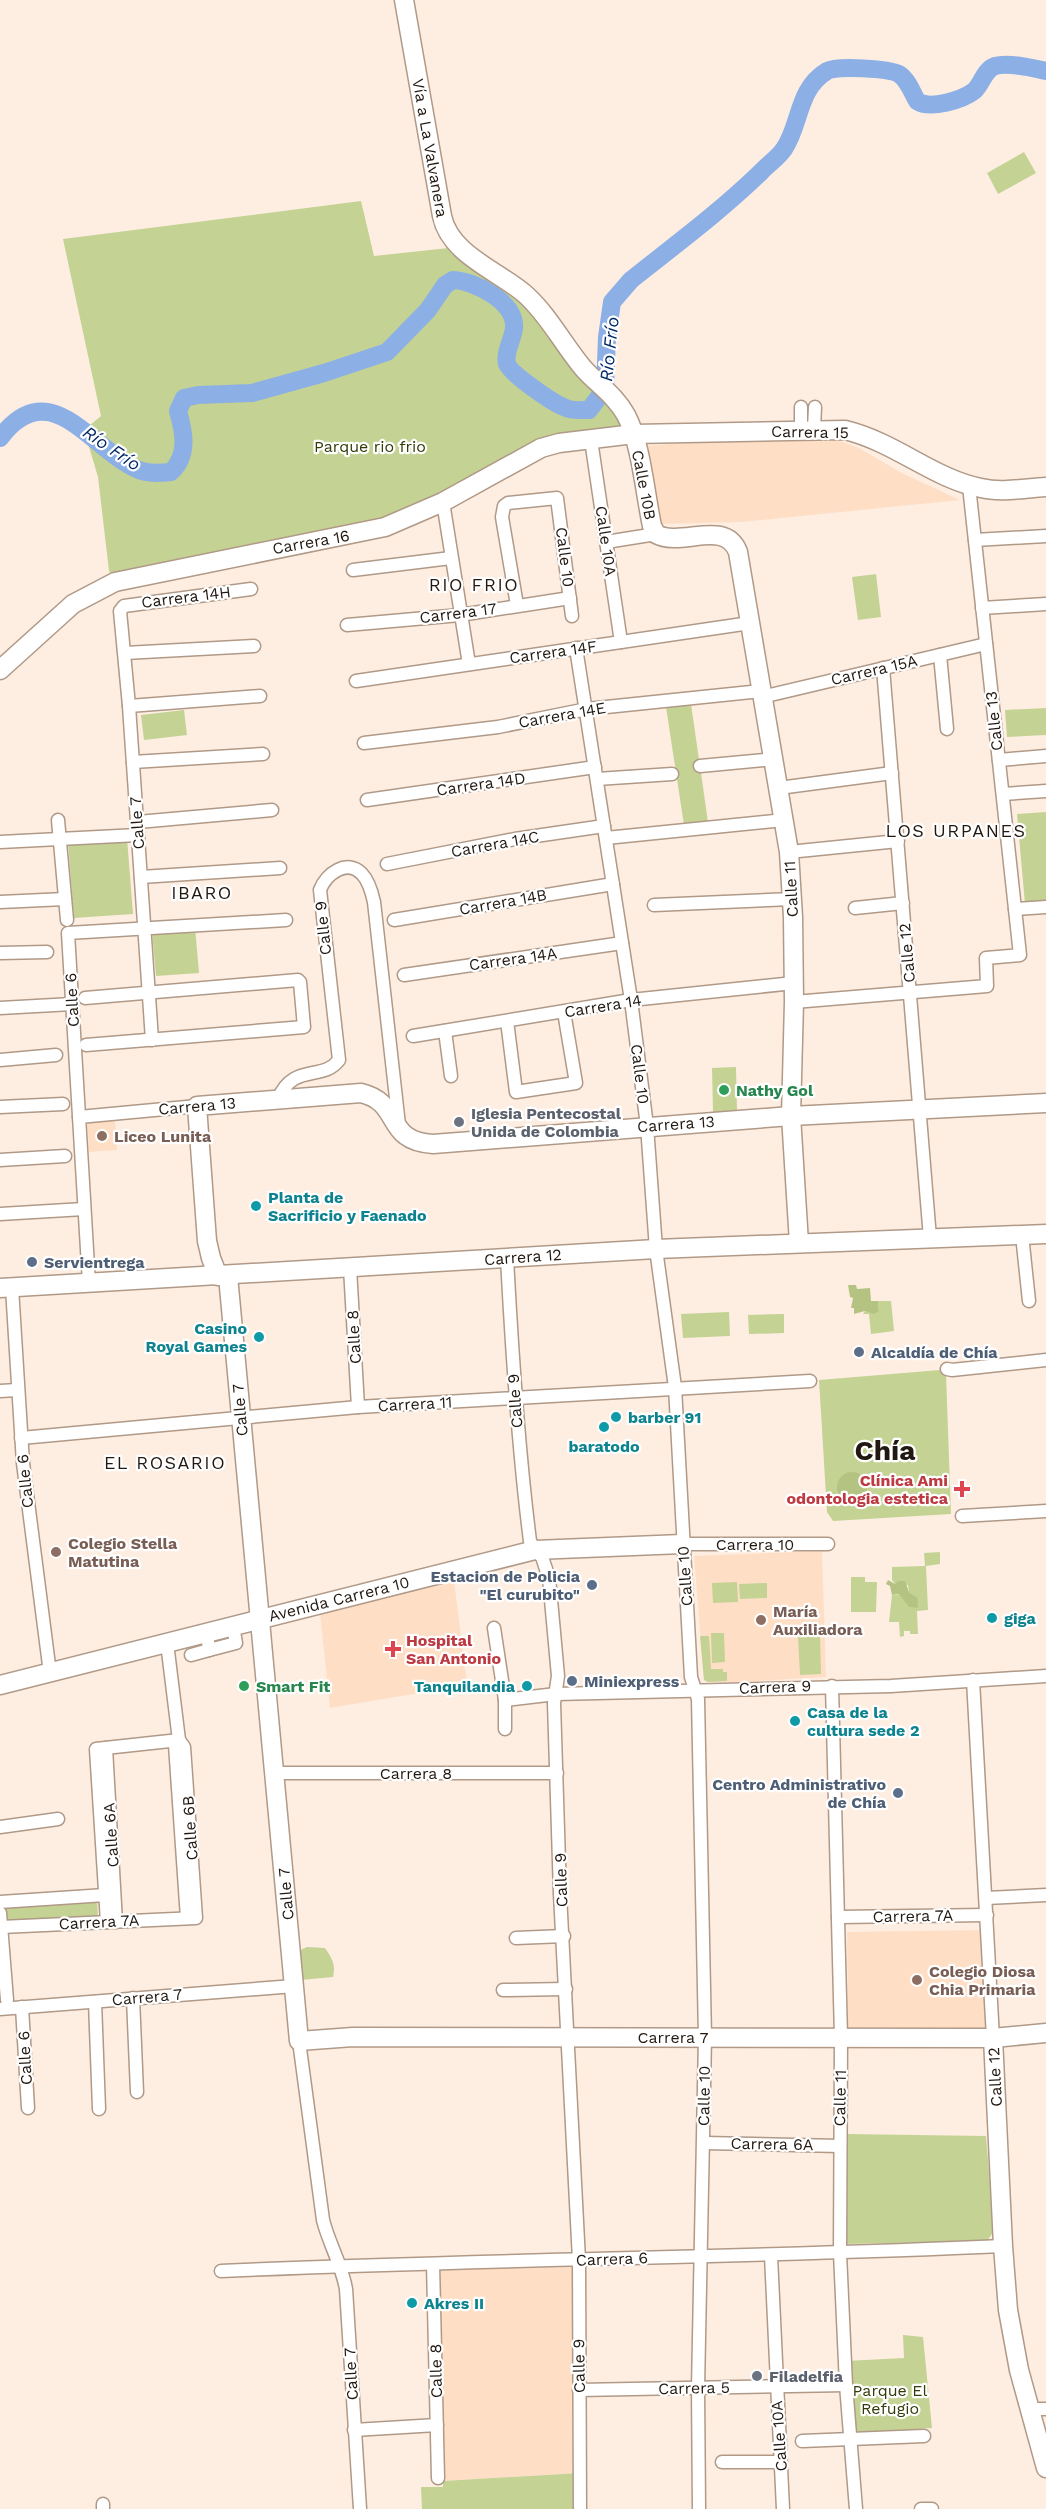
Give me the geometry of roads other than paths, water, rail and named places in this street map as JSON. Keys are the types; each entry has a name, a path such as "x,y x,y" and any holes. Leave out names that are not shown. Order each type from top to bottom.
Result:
{"street":[{"name":"Vía a La Valvanera","path":"404,0 446,231 458,247 496,272 534,303 594,379 612,395 626,413 634,434"},
{"path":"808,429 815,406"},
{"path":"801,407 808,429"},
{"name":"Carrera 15","path":"634,434 845,430 869,436 969,486 997,490 1046,487"},
{"name":"Carrera 16","path":"0,670 73,604 115,582 249,553 364,532 400,522 443,502 541,448 559,443 634,434"},
{"name":"Calle 10B","path":"634,434 652,526 656,534"},
{"name":"Calle 10A","path":"591,440 621,642"},
{"name":"Calle 13","path":"910,991 987,986 986,958 1020,955 969,486"},
{"name":"Calle 10","path":"517,605 502,517 504,506 508,503 557,498 572,616"},
{"path":"443,502 469,664"},
{"path":"606,543 656,534"},
{"name":"Calle 11","path":"656,534 668,538 722,536 732,540 738,552 789,852 794,983 791,1116 799,1243"},
{"path":"975,540 1046,536"},
{"path":"353,570 451,558"},
{"name":"Carrera 14H","path":"121,607 251,589"},
{"name":"Carrera 17","path":"347,625 460,615 570,598"},
{"path":"982,608 1046,604"},
{"name":"Calle 7","path":"121,607 152,1040"},
{"name":"Carrera 14F","path":"356,681 750,622"},
{"name":"Carrera 15A","path":"762,694 986,644"},
{"path":"124,653 254,646"},
{"name":"Calle 10","path":"576,648 631,1000 647,1126 656,1249 675,1387 691,1677 698,1699 705,2037 698,2388 699,2509"},
{"path":"940,655 947,729"},
{"name":"Calle 12","path":"883,668 930,1238"},
{"name":"Carrera 14E","path":"364,743 498,727 586,709 762,694"},
{"path":"129,706 260,696"},
{"path":"133,762 263,754"},
{"path":"999,760 1046,756"},
{"path":"700,766 774,759"},
{"name":"Carrera 14D","path":"367,800 596,773 672,774"},
{"path":"779,788 892,773"},
{"path":"1003,794 1046,791"},
{"path":"138,822 272,810"},
{"path":"58,820 67,920"},
{"name":"Carrera 14C","path":"387,864 515,839 784,820"},
{"path":"0,842 138,836"},
{"path":"789,852 898,842"},
{"path":"141,878 280,867"},
{"name":"Calle 9","path":"278,1099 287,1083 295,1078 331,1068 339,1060 320,890 325,878 333,871 352,869 362,873 371,890 374,902 400,1132"},
{"name":"Carrera 14B","path":"394,921 613,884"},
{"path":"0,902 65,899"},
{"path":"654,905 792,899"},
{"path":"855,908 903,903"},
{"path":"1015,909 1046,907"},
{"path":"144,927 286,920"},
{"name":"Calle 6","path":"89,1282 68,933 144,927"},
{"name":"Carrera 14A","path":"404,975 622,943"},
{"path":"0,953 47,952"},
{"path":"85,998 300,981 304,1027 86,1045"},
{"name":"Carrera 14","path":"413,1036 631,1000 794,983"},
{"path":"794,1002 910,991"},
{"path":"0,1008 72,1004"},
{"path":"507,1021 516,1092 576,1083 564,1012"},
{"path":"445,1031 451,1076"},
{"path":"0,1060 56,1055"},
{"name":"Carrera 13","path":"79,1117 352,1092 368,1095 385,1106 400,1132 417,1143 433,1144 791,1116 1046,1103"},
{"path":"0,1107 63,1104"},
{"name":"Calle 7","path":"197,1106 207,1240 211,1258 223,1276 241,1416 299,2041 323,2220 344,2277 360,2509"},
{"path":"0,1160 65,1156"},
{"path":"0,1214 84,1209"},
{"name":"Carrera 12","path":"6,1288 656,1249 1046,1234"},
{"path":"1022,1235 1029,1301"},
{"name":"Calle 9","path":"507,1258 514,1399 530,1541 542,1557 549,1578 558,1676 556,1694 560,1894 564,1935 579,2260 580,2509"},
{"name":"Calle 8","path":"350,1268 358,1407"},
{"name":"Calle 6","path":"6,1288 21,1438 50,1673"},
{"path":"946,1369 1046,1360"},
{"name":"Carrera 11","path":"21,1438 358,1407 810,1381"},
{"path":"0,1391 17,1390"},
{"path":"962,1516 1046,1511"},
{"name":"Carrera 10","path":"682,1544 828,1544"},
{"name":"Avenida Carrera 10","path":"0,1686 167,1643 208,1641 233,1626 260,1618 535,1550 682,1544"},
{"path":"494,1628 505,1700 505,1730"},
{"path":"191,1655 208,1641"},
{"name":"Calle 6B","path":"167,1643 179,1740 184,1747 192,1918"},
{"name":"Carrera 9","path":"505,1700 556,1694 891,1686 1046,1676"},
{"name":"Calle 12","path":"973,1680 1003,2246 1012,2337 1038,2409 1046,2468"},
{"name":"Calle 11","path":"832,1686 841,2037 840,2146 843,2170 840,2253 849,2440 856,2509"},
{"path":"101,1748 179,1740"},
{"name":"Calle 6A","path":"101,1748 105,1895 112,1922"},
{"name":"Calle 6A","path":"101,1748 112,1922"},
{"name":"Carrera 8","path":"274,1773 557,1773"},
{"path":"0,1827 58,1818"},
{"name":"Carrera 7A","path":"0,1902 105,1895"},
{"path":"986,1898 1046,1895"},
{"path":"0,1913 3,2004"},
{"name":"Carrera 7A","path":"838,1917 987,1915"},
{"name":"Carrera 7A","path":"1,1927 192,1918"},
{"path":"516,1938 564,1935"},
{"name":"Carrera 7","path":"3,2004 22,2007 294,1986"},
{"path":"503,1990 566,1989"},
{"path":"134,1998 137,2092"},
{"path":"95,2002 99,2109"},
{"name":"Calle 6","path":"22,2007 27,2108"},
{"name":"Carrera 7","path":"299,2041 353,2037 568,2036 993,2038 1046,2033"},
{"name":"Carrera 6A","path":"704,2143 840,2146"},
{"name":"Carrera 6","path":"221,2271 701,2256 771,2256 1003,2246"},
{"name":"Calle 10A","path":"771,2256 783,2509"},
{"name":"Calle 8","path":"433,2264 438,2478"},
{"name":"Carrera 5","path":"579,2390 846,2385"},
{"path":"354,2430 437,2425"},
{"path":"802,2441 924,2436"},
{"path":"722,2462 780,2462"},
{"path":"921,2509 932,2509"}],"waterway":[{"name":"Río Frío","path":"0,438 18,419 36,412 53,413 70,421 121,460 139,470 150,473 171,472 183,451 184,443 178,411 184,398 198,395 252,393 387,352 428,310 445,285 453,280 472,284 482,289 501,302 508,310 513,319 514,328 506,360 516,375 560,405 571,410 589,410 605,389 607,337 612,302 631,280 714,214 779,155 789,139 805,97 817,78 833,69 875,69 894,72 905,79 917,101 923,104 938,104 974,91 988,71 995,66 1014,65 1046,71"}],"place":[{"name":"Nathy Gol","path":"724,1090"},
{"name":"Iglesia Pentecostal Unida de Colombia","path":"459,1122"},
{"name":"Liceo Lunita","path":"102,1136"},
{"name":"Planta de Sacrificio y Faenado","path":"256,1206"},
{"name":"Servientrega","path":"32,1262"},
{"name":"Casino Royal Games","path":"259,1337"},
{"name":"Alcaldía de Chía","path":"859,1352"},
{"name":"barber 91","path":"616,1417"},
{"name":"baratodo","path":"604,1427"},
{"name":"Clínica Ami odontologia estetica","path":"962,1489"},
{"name":"Colegio Stella Matutina","path":"56,1552"},
{"name":"Estacion de Policia \"El curubito\"","path":"592,1585"},
{"name":"giga","path":"992,1618"},
{"name":"María Auxiliadora","path":"761,1620"},
{"name":"Hospital San Antonio","path":"393,1649"},
{"name":"Miniexpress","path":"572,1681"},
{"name":"Smart Fit","path":"244,1686"},
{"name":"Tanquilandia","path":"527,1686"},
{"name":"Casa de la cultura sede 2","path":"795,1721"},
{"name":"Centro Administrativo de Chía","path":"898,1793"},
{"name":"Colegio Diosa Chia Primaria","path":"917,1980"},
{"name":"Akres II","path":"412,2303"},
{"name":"Filadelfia","path":"757,2376"}],"district":[{"name":"RIO FRIO","path":"474,584"},
{"name":"LOS URPANES","path":"956,830"},
{"name":"IBARO","path":"202,892"},
{"name":"Chía","path":"885,1450"},
{"name":"EL ROSARIO","path":"165,1462"}],"park label":[{"name":"Parque rio frio","path":"370,446"},
{"name":"Parque El Refugio","path":"890,2399"}]}
